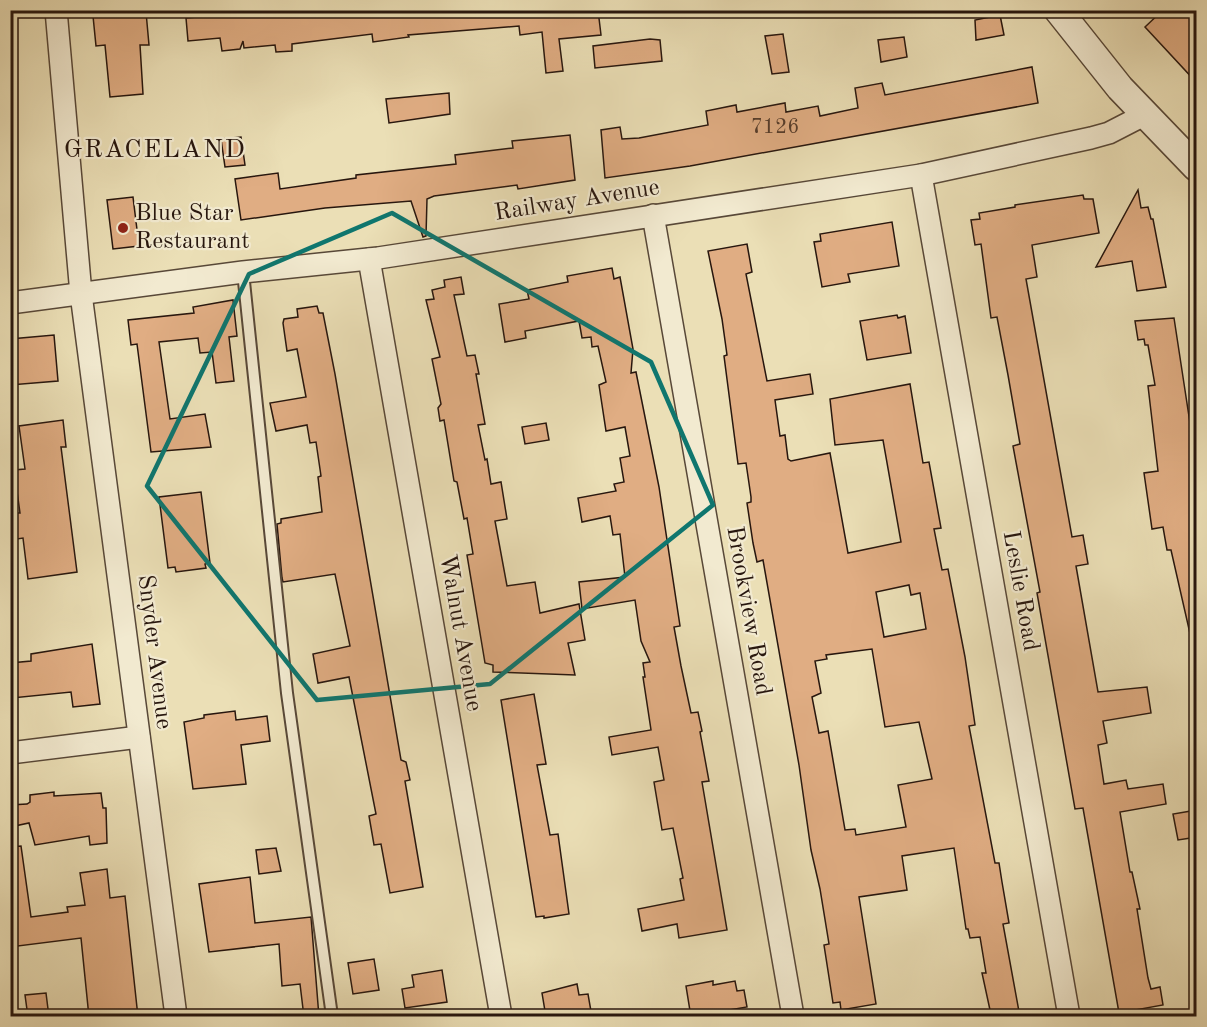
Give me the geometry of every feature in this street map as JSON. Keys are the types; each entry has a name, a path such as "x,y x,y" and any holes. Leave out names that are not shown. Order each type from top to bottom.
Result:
{"street":[{"name":"Snyder Avenue","path":"56,10 81,294 176,1017"},
{"path":"1058,10 1144,115 1197,167"},
{"name":"Railway Avenue","path":"10,303 243,272 369,259 921,175 1091,138 1109,133 1144,115"},
{"name":"Leslie Road","path":"921,175 1068,1017"},
{"name":"Brookview Road","path":"653,215 793,1017"},
{"name":"Walnut Avenue","path":"369,259 501,1017"},
{"path":"10,753 139,736"}],"lane":[{"path":"243,272 287,693 332,1017"}],"highlighted area":[{"path":"392,213 651,362 713,505 490,684 317,700 147,486 249,274"}],"building":[{"path":"241,10 598,10 601,35 559,39 563,71 546,73 542,32 520,35 519,26 408,35 409,37 373,42 372,34 292,44 292,51 276,52 275,45 244,48 243,41 240,49 222,51 220,38 188,41 186,18 241,13"},
{"path":"1163,10 1197,10 1197,83 1145,27"},
{"path":"146,12 149,45 140,45 143,94 110,97 105,45 96,46 93,16"},
{"path":"1000,15 1004,35 976,40 975,20"},
{"path":"783,34 789,72 772,74 765,36"},
{"path":"904,37 907,57 881,62 878,40"},
{"path":"650,39 660,40 662,61 595,68 593,46"},
{"path":"1032,67 1038,103 690,166 605,178 601,130 620,127 622,139 639,138 708,125 706,111 736,105 737,112 785,103 786,112 818,106 820,116 858,108 855,88 882,83 885,95"},
{"path":"449,93 450,114 389,123 386,99"},
{"path":"570,135 575,180 518,189 517,185 434,196 427,199 426,236 423,237 411,201 325,208 241,220 235,179 278,173 280,189 356,178 356,175 456,164 455,155 513,148 512,141"},
{"path":"241,137 245,165 225,167 221,139"},
{"path":"1138,190 1141,208 1148,207 1151,219 1153,219 1166,287 1137,291 1132,261 1096,267"},
{"path":"1083,195 1084,199 1093,199 1099,233 1032,245 1037,277 1026,279 1072,537 1083,535 1088,564 1076,566 1098,692 1147,687 1151,713 1103,721 1107,743 1098,745 1104,784 1126,780 1128,789 1163,784 1166,804 1120,812 1130,872 1132,872 1140,909 1137,909 1148,978 1151,989 1160,987 1163,1005 1119,1013 1083,808 1075,809 1037,593 1040,592 1013,446 1020,444 1008,375 997,317 991,318 981,244 975,245 971,220 980,219 979,213"},
{"name":"Blue Star Restaurant","path":"133,197 139,246 113,249 107,200"},
{"path":"892,222 899,266 848,274 850,282 822,287 814,242 821,241 820,234"},
{"path":"747,244 752,272 746,274 767,381 810,374 813,394 775,400 780,436 785,435 788,459 791,461 830,453 848,553 901,542 883,440 835,445 830,399 910,384 923,463 929,462 941,528 934,529 942,570 948,569 965,657 975,725 969,726 995,863 999,863 1009,923 1003,924 1020,1017 993,1017 990,1010 982,973 986,973 980,937 970,938 968,929 966,929 954,848 902,856 907,890 859,897 876,1004 841,1010 840,1002 833,1003 824,945 829,944 820,889 811,850 799,765 763,560 757,562 753,543 747,503 751,502 751,497 746,463 738,464 724,356 727,355 722,319 708,251","holes":["909,585 911,595 920,593 926,629 884,637 876,592","872,649 885,727 919,722 932,779 898,785 906,827 856,835 855,829 845,830 828,731 819,733 812,697 821,693 815,661 827,659 826,655"]},
{"path":"612,268 614,279 620,277 633,349 631,373 636,372 659,487 680,626 674,627 681,666 691,713 698,712 702,731 700,732 709,781 702,782 727,930 679,938 677,924 642,931 638,909 684,900 680,879 683,878 673,828 662,830 654,782 664,780 658,747 612,755 609,737 651,730 643,677 645,677 643,663 650,662 641,641 635,600 582,609 579,582 625,577 620,534 613,535 610,516 582,522 578,498 616,491 614,484 624,482 620,458 630,456 625,427 606,431 599,385 606,382 598,346 592,347 591,337 582,338 579,321 525,331 526,338 505,342 499,304 529,299 527,290 568,282 567,276"},
{"path":"461,277 464,294 454,295 467,356 475,355 479,374 476,374 485,424 478,425 491,484 501,482 507,519 495,521 507,586 535,582 540,613 579,604 585,640 568,643 575,675 493,672 493,665 485,663 467,555 473,554 467,518 464,519 457,482 454,481 444,420 440,421 438,408 441,404 432,359 440,357 426,300 434,299 432,290 445,287 444,280"},
{"path":"233,300 237,336 229,337 234,381 216,383 212,352 200,353 198,338 159,342 170,419 205,414 211,447 151,452 137,344 131,345 128,320 194,313 193,307"},
{"path":"317,306 319,313 323,313 335,374 401,760 406,762 410,780 405,781 423,887 390,893 381,844 374,845 369,816 376,814 349,677 318,683 313,654 350,646 335,574 283,582 282,578 277,524 281,523 281,519 322,512 318,477 321,476 316,442 310,443 307,425 276,431 270,403 306,397 297,349 287,351 283,323 284,319 298,317 297,309"},
{"path":"897,315 898,318 905,316 911,353 867,360 860,321"},
{"path":"1174,318 1197,469 1197,637 1191,638 1171,550 1167,550 1163,527 1152,529 1144,473 1158,471 1148,386 1155,385 1148,345 1145,345 1144,339 1138,340 1135,321"},
{"path":"54,335 58,381 10,385 10,339"},
{"path":"63,420 66,447 61,447 77,572 28,579 23,538 17,539 14,513 20,513 14,470 25,469 19,426"},
{"path":"546,423 549,440 525,444 522,427"},
{"path":"201,492 210,563 205,564 206,568 176,572 175,567 168,568 159,497"},
{"path":"92,644 100,704 73,707 71,692 12,698 10,663 31,661 31,654"},
{"path":"534,694 546,764 537,765 550,835 558,834 569,914 544,918 544,916 536,917 501,700"},
{"path":"235,711 236,720 267,716 270,741 241,745 246,784 193,789 184,722 204,718 204,715"},
{"path":"54,792 54,796 101,793 103,808 106,808 107,843 90,845 89,836 35,845 29,823 10,827 10,805 27,804 30,802 30,795"},
{"path":"1197,810 1197,837 1178,840 1173,814"},
{"path":"21,846 31,917 68,912 67,907 85,905 80,873 107,869 110,898 125,896 138,1017 89,1017 81,938 10,947 10,847"},
{"path":"276,848 281,871 259,874 256,850"},
{"path":"250,877 255,923 311,917 319,1017 304,1017 300,984 282,986 279,944 209,952 199,884"},
{"path":"374,959 379,990 353,994 348,963"},
{"path":"442,970 447,1002 405,1008 402,989 414,987 412,975"},
{"path":"713,981 713,985 735,981 737,991 744,990 747,1007 717,1012 718,1015 691,1017 686,986"},
{"path":"577,984 579,995 588,994 592,1017 546,1017 542,993"},
{"path":"46,993 49,1017 28,1017 25,995"}],"place":[{"name":"Blue Star Restaurant","path":"123,228"}],"district":[{"name":"GRACELAND","path":"155,150"}]}
